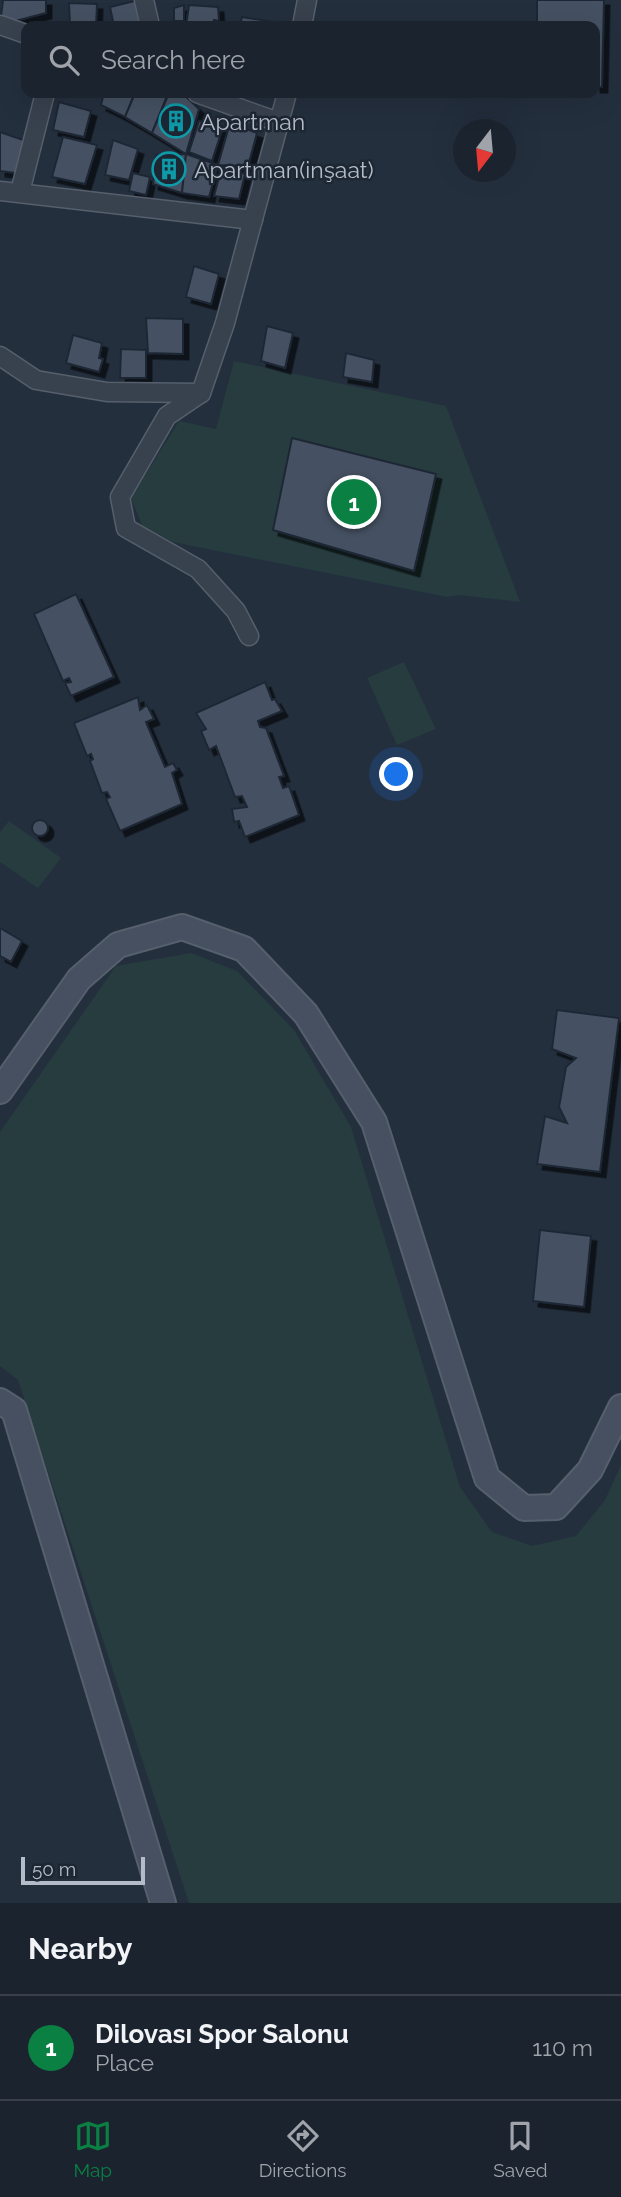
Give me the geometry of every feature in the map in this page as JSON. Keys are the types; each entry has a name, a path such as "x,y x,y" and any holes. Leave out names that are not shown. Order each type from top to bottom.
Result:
{"street":[{"path":"144,0 149,21"},
{"path":"303,21 307,0"},
{"path":"0,25 21,32"},
{"path":"20,192 43,98"},
{"path":"211,98 281,123"},
{"path":"249,636 236,611 198,569 126,528 120,498 167,416 201,393 225,323 286,98"},
{"path":"0,191 253,220"},
{"path":"0,356 36,380 107,392 201,393"},
{"path":"0,1091 79,979 118,944 182,927 244,949 306,1014 374,1122 487,1478 524,1508 556,1507 590,1470 621,1407"},
{"path":"0,1401 13,1410 163,1903"}],"green space":[{"path":"234,361 446,406 520,602 459,595 447,597 173,542 142,525 131,498 179,421 216,429"},
{"path":"404,662 436,729 397,745 367,678"},
{"path":"9,821 61,858 38,888 0,862 0,832"},
{"path":"191,953 237,971 294,1030 351,1127 460,1487 492,1532 532,1546 576,1536 605,1500 621,1465 621,1903 189,1903 18,1380 0,1366 0,1132 116,966"}],"building":[{"path":"3,0 46,0 46,13 0,25"},
{"path":"139,0 148,21 113,21 110,7"},
{"path":"537,0 604,0 602,87 600,21 537,21"},
{"path":"69,3 97,4 96,21 70,21"},
{"path":"184,5 184,21 174,21 174,8"},
{"path":"189,5 218,7 219,21 187,21"},
{"path":"242,17 268,21 241,21"},
{"name":"Apartman","path":"103,98 133,98 125,117 101,105"},
{"name":"Apartman","path":"133,98 166,98 152,133 125,117"},
{"name":"Apartman","path":"167,98 187,98 199,109 186,154 152,133"},
{"path":"59,102 91,111 84,137 53,130"},
{"path":"199,121 223,127 212,161 189,152"},
{"path":"230,123 257,133 248,166 218,165"},
{"path":"0,132 32,143 24,174 0,171"},
{"path":"63,137 97,145 85,184 52,177"},
{"name":"Apartman","path":"113,140 138,149 129,180 105,175"},
{"name":"Apartman(inşaat)","path":"186,154 182,193 153,184 156,155"},
{"name":"Apartman","path":"186,154 218,165 209,197 182,193"},
{"path":"222,166 245,174 239,199 214,196"},
{"path":"133,173 150,177 146,195 129,191"},
{"path":"194,266 219,274 211,304 186,297"},
{"path":"146,318 183,319 183,354 148,353"},
{"path":"267,326 293,333 285,368 261,361"},
{"path":"73,335 102,343 99,358 103,359 99,372 66,363"},
{"path":"121,349 146,350 146,378 120,378"},
{"path":"346,353 374,360 372,382 343,377"},
{"path":"292,438 436,474 414,571 273,530"},
{"path":"76,594 114,677 71,696 65,683 71,682 69,678 63,681 34,614"},
{"path":"265,682 272,700 275,699 282,711 258,721 260,727 266,728 284,776 279,777 283,788 289,786 299,815 245,837 239,821 234,822 232,809 247,807 242,796 235,797 216,746 209,750 201,731 206,729 196,713"},
{"path":"138,697 140,710 147,705 154,719 146,722 165,767 173,763 177,770 172,773 182,804 120,831 106,799 110,797 107,792 102,793 90,761 93,759 91,754 87,756 74,723"},
{"path":"40,820 46,822 46,834 40,836 34,834 32,828 34,822"},
{"path":"0,928 22,941 11,962 0,956"},
{"path":"557,1010 619,1018 600,1172 537,1164 545,1116 567,1123 559,1107 566,1067 576,1058 552,1049"},
{"path":"540,1230 591,1236 584,1307 533,1301"}],"place":[{"name":"Apartman","path":"176,121"},
{"name":"Apartman(inşaat)","path":"169,169"},
{"name":"Dilovası Spor Salonu","path":"354,502"}]}
